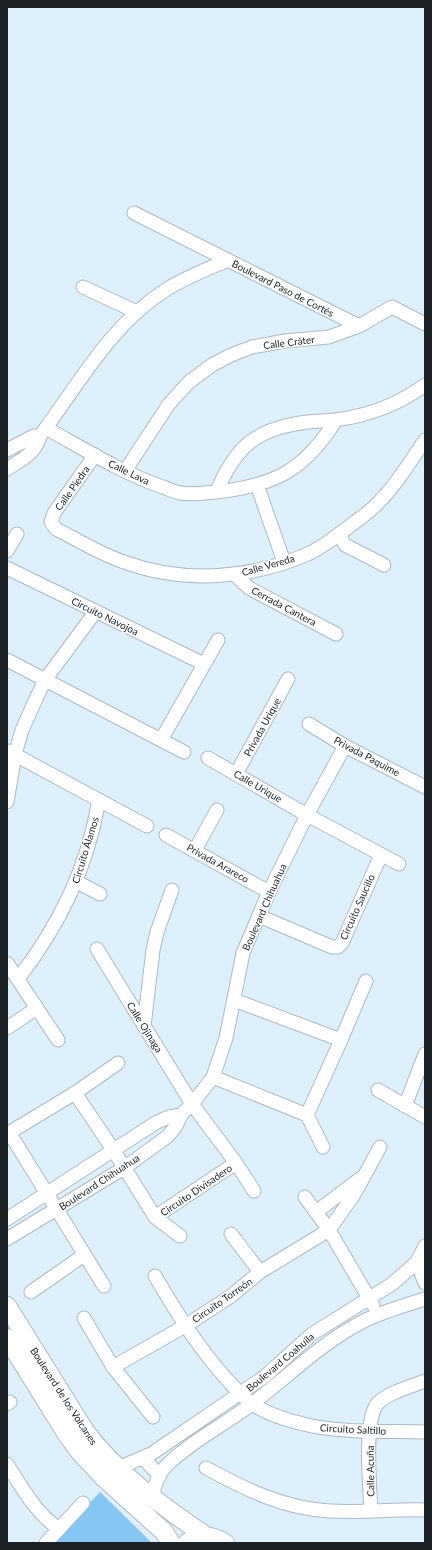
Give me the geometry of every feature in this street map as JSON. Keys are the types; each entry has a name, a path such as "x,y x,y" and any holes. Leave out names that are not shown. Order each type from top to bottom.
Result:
{"street":[{"path":"134,213 228,260"},
{"name":"Boulevard Paso de Cortés","path":"7,469 32,452 38,444 43,432 103,348 137,312 166,289 228,260 359,326"},
{"path":"83,287 137,312"},
{"name":"Calle Cráter","path":"125,471 169,404 190,382 212,365 231,355 252,347 285,340 329,337 359,326 392,307 425,324"},
{"path":"217,491 224,474 234,457 248,443 267,432 282,426 336,420 370,412 394,404 425,385"},
{"name":"Calle Lava","path":"43,432 95,455 151,483 181,493 235,490 257,485 292,469 308,457 324,440 336,420"},
{"path":"7,450 43,432"},
{"name":"Calle Vereda","path":"51,522 56,529 110,557 125,563 158,571 182,575 211,576 255,571 311,552 339,534 378,504 398,480 425,440"},
{"name":"Calle Piedra","path":"51,522 54,513 95,455"},
{"path":"257,485 284,562"},
{"path":"7,551 17,534"},
{"path":"339,534 345,545 384,565"},
{"name":"Circuito Navojoa","path":"7,568 204,664"},
{"name":"Cerrada Cantera","path":"234,574 249,588 336,634"},
{"path":"7,802 11,752 45,680 96,611"},
{"path":"161,740 218,640"},
{"path":"7,660 184,752"},
{"name":"Privada Urique","path":"236,774 288,679"},
{"name":"Privada Paquime","path":"309,724 346,746 425,787"},
{"name":"Boulevard Chihuahua","path":"7,1239 124,1168 168,1136 181,1115 192,1104 213,1077 226,1038 243,953 269,892 307,815 346,746"},
{"path":"11,752 147,826"},
{"name":"Calle Urique","path":"208,758 307,815"},
{"name":"Circuito Álamos","path":"18,980 40,950 76,882 95,823 99,800"},
{"path":"195,850 217,810"},
{"path":"307,815 399,864"},
{"name":"Privada Arareco","path":"166,835 269,892"},
{"name":"Circuito Saucillo","path":"259,916 332,947 338,947 342,943 381,855"},
{"path":"76,882 100,894"},
{"path":"144,1026 153,950 157,932 172,890"},
{"name":"Calle Ojinaga","path":"96,949 192,1104"},
{"path":"7,964 58,1040"},
{"path":"307,1116 366,981"},
{"path":"234,1000 341,1040"},
{"path":"7,1028 37,1008"},
{"path":"405,1106 425,1054"},
{"path":"104,1286 12,1137 12,1131 75,1093 118,1063"},
{"path":"213,1077 307,1116 323,1147"},
{"path":"378,1090 425,1117"},
{"name":"Circuito Divisadero","path":"75,1093 114,1151 155,1217 180,1236"},
{"name":"Circuito Divisadero","path":"192,1104 236,1163 254,1191"},
{"name":"Boulevard Chihuahua","path":"7,1219 157,1122 169,1117 181,1115"},
{"path":"328,1230 355,1193 380,1147"},
{"name":"Circuito Divisadero","path":"155,1217 236,1163"},
{"path":"316,1212 363,1177"},
{"path":"305,1197 328,1230 379,1314"},
{"name":"Circuito Torreón","path":"113,1367 184,1326 231,1296 260,1272 328,1230"},
{"path":"231,1234 260,1272"},
{"name":"Boulevard Coahuila","path":"110,1472 143,1458 241,1394 264,1377 312,1334 392,1284 417,1262 425,1246"},
{"path":"31,1292 84,1255"},
{"path":"417,1262 425,1283"},
{"name":"Circuito Saltillo","path":"155,1276 184,1326 216,1367 252,1404 291,1421 311,1426 331,1429 425,1432"},
{"name":"Boulevard Coahuila","path":"152,1497 159,1475 166,1466 180,1454 252,1404 323,1346 359,1323 379,1314 425,1299"},
{"name":"Boulevard de los Volcanes","path":"7,1306 85,1431 96,1446 110,1472 168,1537"},
{"path":"84,1318 113,1367 153,1417"},
{"name":"Boulevard de los Volcanes","path":"7,1338 66,1433 79,1451 110,1472 152,1497 180,1519 206,1536 214,1537 225,1543"},
{"name":"Calle Acuña","path":"371,1511 369,1430 372,1414 377,1404 387,1397 425,1382"},
{"path":"143,1458 159,1475"},
{"path":"7,1464 36,1509 50,1523 59,1529"},
{"path":"206,1468 238,1486 285,1504 307,1509 330,1511 425,1510"},
{"path":"46,1543 84,1503"},
{"path":"168,1537 180,1519"},
{"path":"187,1543 197,1538 206,1536"}],"shaded area":[{"path":"100,1492 152,1543 52,1543"}]}
